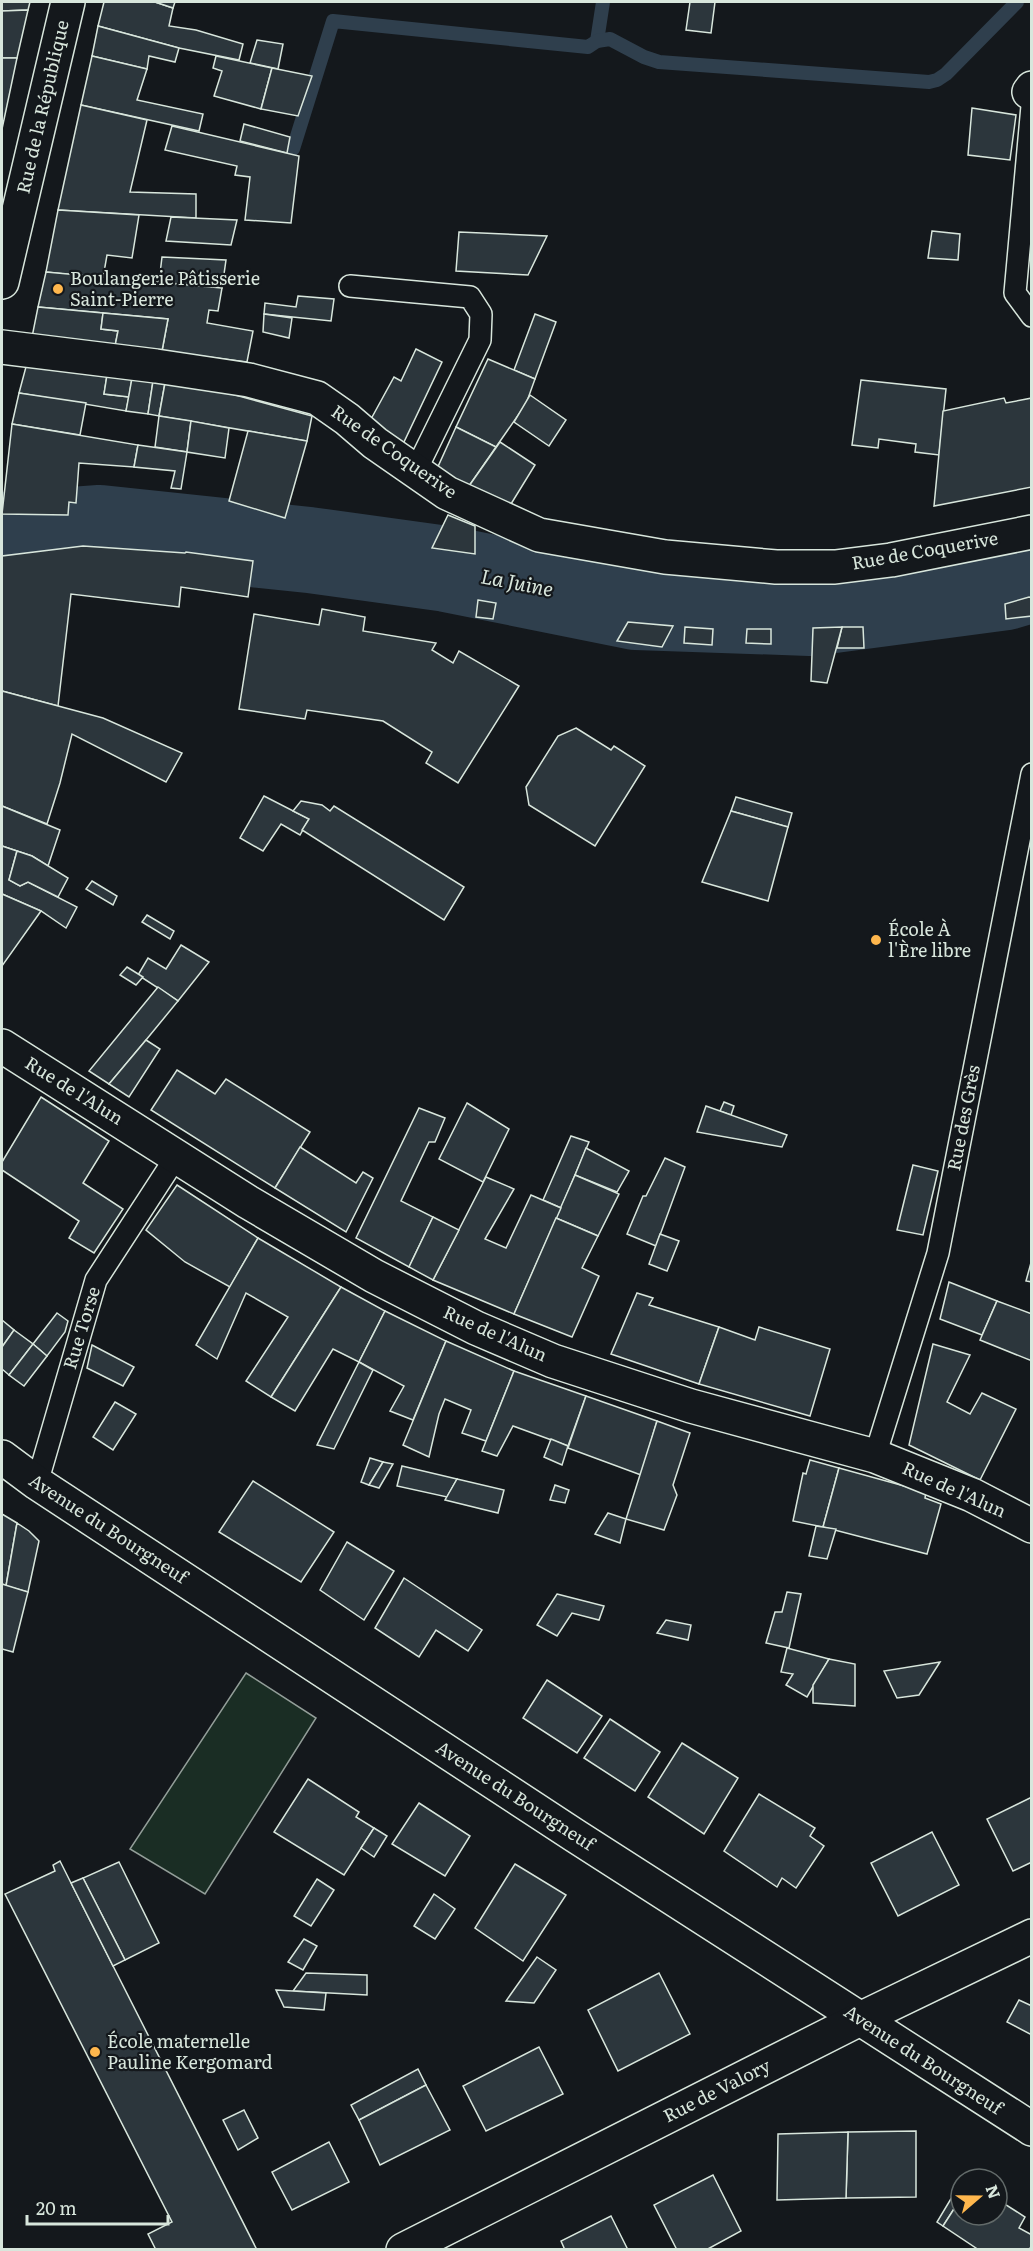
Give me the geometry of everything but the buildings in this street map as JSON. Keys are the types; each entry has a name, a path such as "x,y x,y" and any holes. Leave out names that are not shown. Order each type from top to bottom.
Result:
{"street":[{"name":"Rue de la République","path":"2,282 68,2"},
{"name":"Rue de Coquerive","path":"2,347 249,380 317,398 447,493 539,535 665,557 776,567 835,567 891,560 1032,532"},
{"name":"Rue de l'Alun","path":"2,1046 248,1202 364,1270 476,1328 553,1361 681,1403 875,1456 972,1495 1032,1526"},
{"name":"Avenue du Bourgneuf","path":"2,1457 38,1483 1032,2129"},
{"name":"Rue de Valory","path":"403,2250 860,2019 1032,1936"}],"lane":[{"path":"1031,98 1015,293 1032,316"},
{"path":"350,286 470,297 481,314 480,340 416,472"},
{"name":"Rue des Grès","path":"875,1456 938,1253 1032,774"},
{"name":"Rue Torse","path":"38,1483 96,1280 176,1157"}],"green space":[{"path":"246,1673 316,1718 205,1894 130,1849"}],"waterway":[{"path":"597,41 603,2"},
{"path":"293,149 333,21 588,47 597,41 610,39 644,57 659,62 929,82 946,74 1017,2"},
{"name":"La Juine","path":"2,535 100,528 309,550 447,569 636,607 810,613 1006,587 1032,579"}],"place":[{"name":"Boulangerie Pâtisserie Saint-Pierre","path":"58,289"},
{"name":"École À l'Ère libre","path":"876,940"},
{"name":"École maternelle Pauline Kergomard","path":"95,2052"}]}
